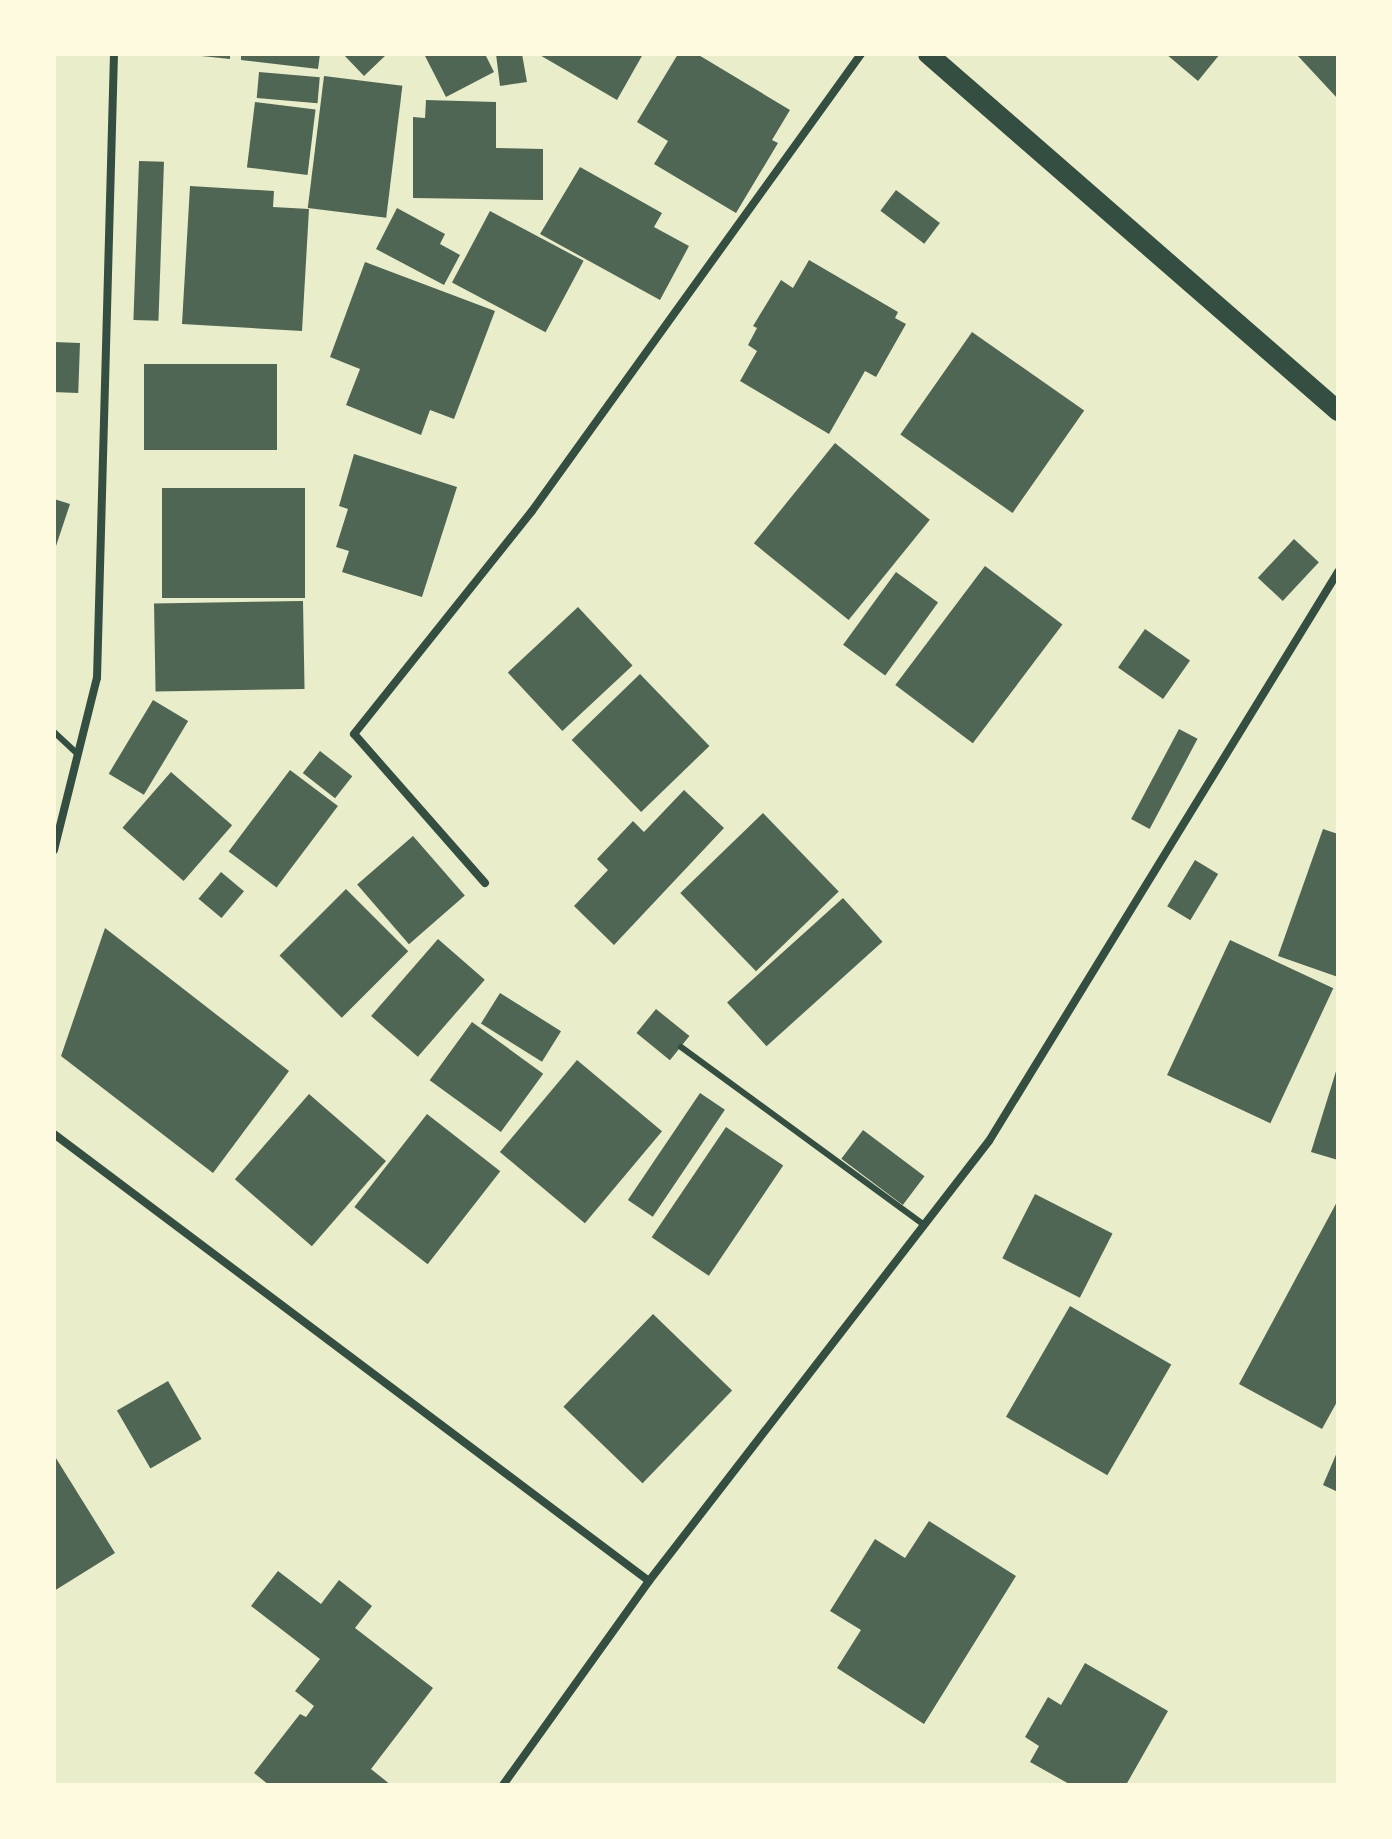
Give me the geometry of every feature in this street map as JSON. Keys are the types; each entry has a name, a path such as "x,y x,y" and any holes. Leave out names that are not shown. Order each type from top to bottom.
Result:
{"main road":[{"path":"928,54 1338,411"}],"street":[{"path":"54,850 97,678 114,54"},
{"path":"485,883 354,734 532,511 861,54"},
{"path":"503,1785 649,1581 989,1141 1338,572"},
{"path":"54,1134 649,1581"}],"lane":[{"path":"54,732 78,754"},
{"path":"681,1047 924,1225"}],"building":[{"path":"182,54 230,54 230,59"},
{"path":"241,54 320,54 318,69 241,60"},
{"path":"343,54 387,54 364,76"},
{"path":"424,54 485,54 494,72 446,97"},
{"path":"496,54 522,54 527,82 500,86"},
{"path":"538,54 643,54 617,100"},
{"path":"678,54 697,54 790,110 772,140 778,143 736,213 654,164 668,141 637,122"},
{"path":"1166,54 1220,54 1198,81"},
{"path":"1338,54 1338,99 1298,56"},
{"path":"259,72 320,77 318,103 257,98"},
{"path":"324,76 402,86 386,218 308,208"},
{"path":"426,100 496,102 496,148 543,149 543,200 413,198 413,117 425,118"},
{"path":"255,102 316,109 308,175 247,168"},
{"path":"139,161 164,162 158,321 133,320"},
{"path":"580,167 662,213 654,227 689,246 660,300 540,234"},
{"path":"190,186 274,191 273,207 309,209 302,331 182,324"},
{"path":"896,190 940,223 924,244 880,211"},
{"path":"397,208 445,234 440,244 460,255 444,285 376,249"},
{"path":"490,211 584,261 546,332 452,283"},
{"path":"809,260 898,312 895,318 906,324 876,377 865,371 829,434 740,381 757,351 748,345 757,328 753,326 781,280 793,288"},
{"path":"365,262 495,311 454,419 430,410 421,435 346,405 360,369 330,357"},
{"path":"972,332 1084,411 1013,513 900,434"},
{"path":"54,342 80,343 78,393 54,392"},
{"path":"144,364 277,364 277,450 144,450"},
{"path":"835,443 930,520 849,620 754,543"},
{"path":"354,454 457,487 422,597 342,572 349,551 336,547 348,509 339,506"},
{"path":"162,488 305,488 305,598 162,598"},
{"path":"54,499 70,504 55,549 54,549"},
{"path":"1294,539 1319,562 1283,601 1258,578"},
{"path":"985,566 1062,624 973,743 895,685"},
{"path":"896,572 938,603 885,675 843,645"},
{"path":"303,601 305,689 156,692 154,604"},
{"path":"578,607 633,666 562,731 508,672"},
{"path":"1145,629 1190,661 1163,699 1118,668"},
{"path":"640,674 709,746 641,812 572,740"},
{"path":"153,700 188,721 144,795 109,774"},
{"path":"1179,729 1198,739 1150,829 1131,819"},
{"path":"320,751 352,776 335,798 303,773"},
{"path":"290,770 338,806 277,888 229,851"},
{"path":"171,772 232,825 184,881 122,828"},
{"path":"684,790 724,828 614,945 574,906 608,870 597,859 633,821 644,832"},
{"path":"763,813 839,891 756,971 680,893"},
{"path":"1323,829 1338,834 1338,977 1278,956"},
{"path":"413,836 465,896 409,944 357,885"},
{"path":"1195,860 1218,874 1190,920 1167,906"},
{"path":"221,872 244,891 221,918 199,899"},
{"path":"346,889 408,951 342,1018 280,955"},
{"path":"843,898 882,942 767,1046 727,1002"},
{"path":"105,928 289,1071 213,1173 61,1056"},
{"path":"438,939 485,980 418,1057 371,1016"},
{"path":"1230,940 1333,988 1270,1123 1167,1075"},
{"path":"500,993 561,1031 542,1062 481,1024"},
{"path":"656,1009 689,1036 670,1060 636,1033"},
{"path":"472,1022 543,1074 501,1132 430,1080"},
{"path":"577,1060 662,1131 585,1223 500,1152"},
{"path":"1338,1069 1338,1160 1311,1152"},
{"path":"700,1093 725,1110 653,1217 628,1200"},
{"path":"309,1094 386,1161 312,1246 235,1179"},
{"path":"427,1114 500,1171 428,1264 354,1207"},
{"path":"726,1127 783,1166 709,1276 652,1237"},
{"path":"863,1130 924,1176 903,1205 841,1159"},
{"path":"1035,1194 1113,1233 1080,1298 1002,1258"},
{"path":"1338,1200 1338,1400 1322,1429 1239,1384"},
{"path":"1070,1306 1171,1364 1107,1475 1006,1417"},
{"path":"653,1314 732,1390 643,1483 563,1407"},
{"path":"168,1381 202,1439 150,1469 117,1410"},
{"path":"1338,1450 1338,1492 1323,1485"},
{"path":"54,1455 115,1553 54,1591"},
{"path":"929,1521 1016,1576 924,1724 837,1668 861,1630 830,1611 875,1539 905,1558"},
{"path":"278,1571 321,1604 339,1580 372,1606 355,1628 433,1688 371,1769 391,1785 269,1785 254,1773 300,1714 306,1717 314,1706 295,1691 320,1659 251,1606"},
{"path":"1085,1663 1168,1711 1126,1785 1071,1785 1030,1762 1039,1746 1025,1737 1048,1697 1061,1705"}]}
